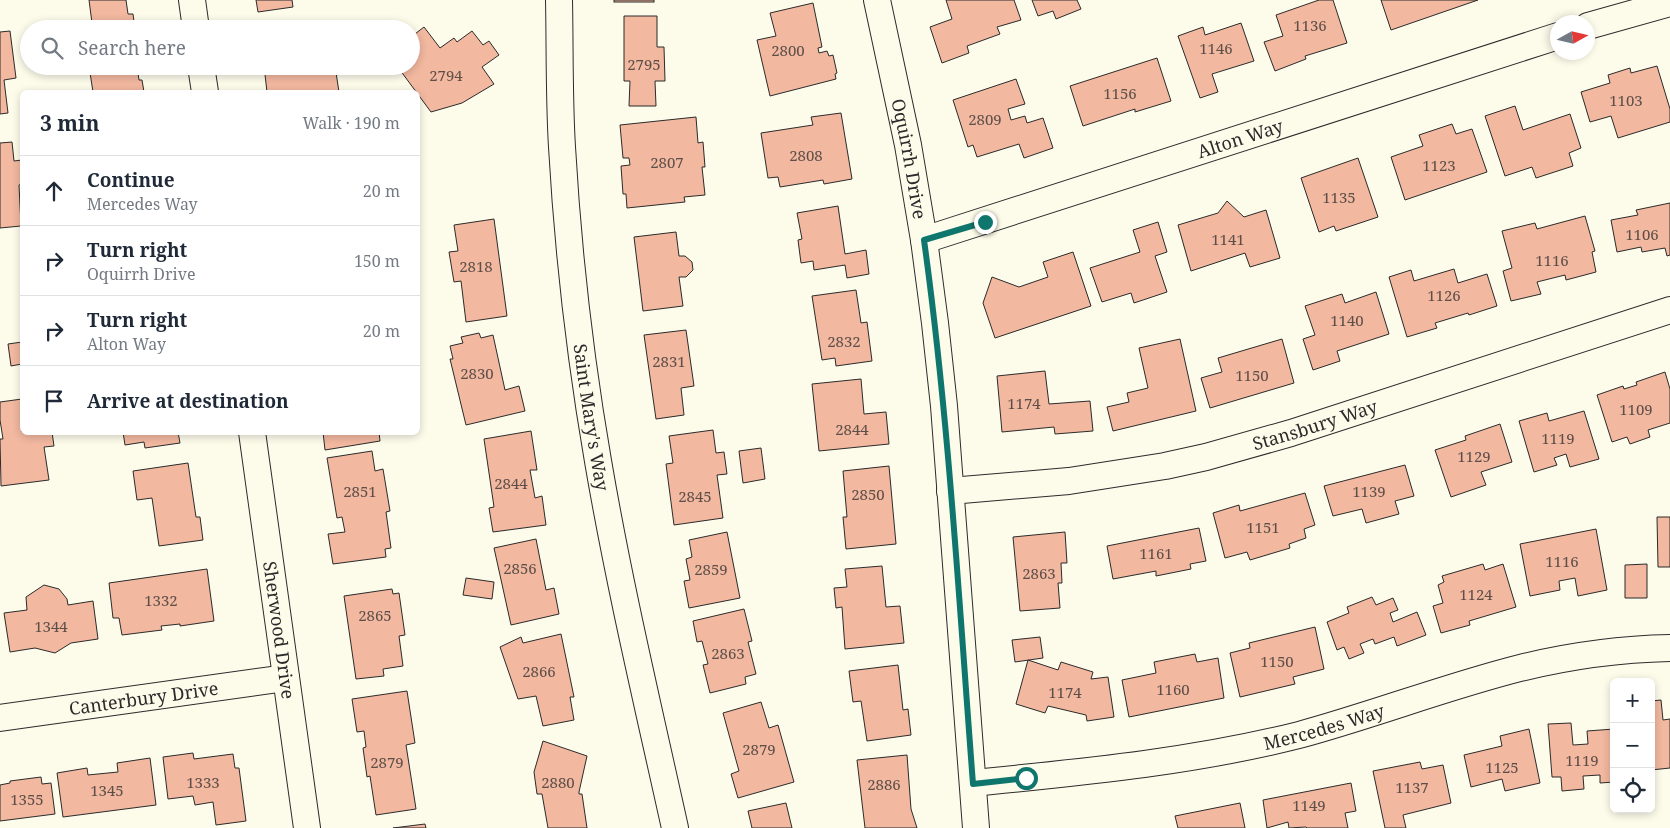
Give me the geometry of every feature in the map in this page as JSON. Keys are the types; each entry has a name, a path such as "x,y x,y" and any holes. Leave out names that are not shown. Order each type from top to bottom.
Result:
{"street":[{"path":"192,0 195,20"},
{"name":"Saint Mary's Way","path":"559,0 562,155 568,230 586,380 598,461 613,541 675,828"},
{"name":"Oquirrh Drive","path":"877,0 908,145 935,322 944,406 976,828"},
{"path":"1595,24 1670,3"},
{"name":"Alton Way","path":"924,240 1550,39"},
{"path":"202,75 205,90"},
{"name":"Stansbury Way","path":"950,491 1069,481 1165,466 1206,456 1291,433 1670,310"},
{"name":"Sherwood Drive","path":"252,435 307,828"},
{"name":"Mercedes Way","path":"973,784 1122,768 1209,754 1260,744 1338,724 1482,679 1527,667 1603,653 1670,648"},
{"name":"Canterbury Drive","path":"0,718 286,678"}],"building":[{"path":"89,0 126,0 128,14 133,14 134,20 92,20"},
{"path":"256,0 292,0 293,7 258,12"},
{"path":"614,0 654,0 654,2 614,2"},
{"path":"946,0 1014,0 1021,20 997,27 1000,34 967,46 969,53 942,63 930,27 952,19"},
{"path":"1032,0 1077,0 1081,9 1056,19 1053,11 1038,16"},
{"path":"1319,0 1333,0 1347,43 1305,56 1306,59 1275,71 1264,42 1283,36 1276,15"},
{"path":"1381,0 1478,0 1391,30"},
{"path":"813,3 822,47 818,48 819,53 827,51 829,56 833,55 837,73 835,74 836,79 770,96 757,40 776,36 770,13"},
{"path":"624,16 657,16 657,47 664,47 665,81 655,81 656,106 629,106 630,81 624,81"},
{"path":"1241,23 1254,61 1212,74 1218,92 1200,98 1178,36 1203,27 1205,35"},
{"path":"424,27 440,48 454,38 457,42 472,31 483,45 489,41 499,55 482,67 494,84 462,103 431,112 420,97 420,90 415,90 404,75 420,75 420,30"},
{"path":"10,31 16,78 4,80 8,113 0,114 0,32"},
{"path":"1157,58 1171,101 1135,112 1135,109 1083,126 1070,86"},
{"path":"1657,66 1670,109 1670,122 1618,138 1611,116 1590,122 1581,92 1610,83 1608,75 1630,68 1631,73"},
{"path":"90,75 138,75 139,80 142,80 144,90 93,90"},
{"path":"265,75 336,75 339,90 267,90"},
{"path":"1016,79 1025,104 1008,109 1011,120 1025,116 1027,123 1043,118 1053,148 1024,158 1019,144 977,157 973,145 968,147 953,100"},
{"path":"1515,106 1523,130 1570,114 1581,148 1569,153 1573,166 1536,178 1532,167 1505,176 1485,116"},
{"path":"841,113 852,179 824,184 823,180 780,187 778,177 768,178 761,133 813,125 811,117"},
{"path":"696,117 698,143 703,142 705,167 702,167 705,195 684,197 685,202 627,208 626,194 623,194 621,166 630,165 629,158 623,158 620,125"},
{"path":"1452,124 1456,134 1472,129 1487,172 1405,200 1391,157 1423,146 1419,135"},
{"path":"12,142 14,161 20,160 20,226 0,228 0,143"},
{"path":"1358,158 1378,217 1336,231 1334,226 1319,232 1301,178"},
{"path":"1227,201 1244,217 1266,210 1280,258 1250,267 1245,253 1191,271 1178,225 1218,213"},
{"path":"1670,203 1670,255 1667,256 1665,248 1642,252 1641,247 1617,252 1611,220 1638,215 1636,210"},
{"path":"838,206 845,254 866,250 869,274 847,278 845,265 814,270 813,261 801,263 798,240 802,239 797,213"},
{"path":"1585,216 1595,251 1592,252 1596,272 1566,280 1565,275 1537,282 1541,294 1511,301 1503,271 1512,268 1502,231 1535,223 1537,229"},
{"path":"494,219 507,316 466,322 461,281 454,282 449,252 458,251 454,225"},
{"path":"1158,222 1167,252 1155,256 1167,292 1134,303 1131,293 1102,302 1090,268 1140,252 1133,230"},
{"path":"676,232 679,256 685,256 692,262 693,270 686,277 679,277 683,306 643,311 634,237"},
{"path":"1073,252 1091,306 995,338 983,303 992,277 1019,287 1048,277 1043,262"},
{"path":"1454,269 1458,283 1487,274 1497,306 1435,323 1437,328 1407,337 1389,277 1411,270 1414,281"},
{"path":"856,290 861,323 867,322 872,361 836,366 835,358 822,360 812,296"},
{"path":"1376,292 1389,334 1337,351 1340,361 1313,370 1303,339 1315,335 1305,306 1342,294 1345,303"},
{"path":"686,330 694,386 681,388 684,415 656,419 644,335"},
{"path":"479,333 481,338 493,335 505,390 519,386 525,411 466,425 450,359 453,359 450,346 463,343 461,337"},
{"path":"1180,339 1196,411 1113,431 1107,407 1129,402 1127,393 1148,388 1139,348"},
{"path":"1282,339 1294,383 1210,408 1201,378 1222,372 1218,358"},
{"path":"20,342 20,364 11,366 8,344"},
{"path":"1045,371 1049,404 1090,401 1093,431 1055,434 1054,427 1002,432 997,376"},
{"path":"1665,372 1670,389 1670,423 1648,430 1650,437 1630,444 1627,437 1612,442 1597,395 1623,386 1624,389 1637,385 1636,382"},
{"path":"861,379 864,414 886,412 889,444 819,451 812,384"},
{"path":"20,399 20,435 52,435 54,446 44,447 49,480 1,486 0,439 3,439 0,402"},
{"path":"1584,411 1599,459 1570,467 1566,454 1554,458 1557,465 1534,472 1519,421 1547,413 1549,421"},
{"path":"1500,424 1512,462 1481,472 1486,485 1451,497 1435,450 1466,440 1465,436"},
{"path":"713,430 716,453 724,452 727,474 717,475 723,518 674,525 666,464 673,463 669,436"},
{"path":"531,431 537,470 530,470 535,498 542,496 546,525 493,532 489,508 494,507 484,439"},
{"path":"123,435 179,435 180,443 145,448 144,442 125,445"},
{"path":"323,435 379,435 380,441 325,450"},
{"path":"761,448 765,479 743,483 739,451"},
{"path":"372,451 375,471 383,469 390,511 386,512 391,548 385,549 386,557 333,564 328,534 345,532 342,517 337,518 327,458"},
{"path":"188,463 196,517 200,517 203,540 159,546 152,498 137,500 133,471"},
{"path":"1405,465 1414,496 1395,501 1399,514 1366,523 1362,509 1333,516 1324,486"},
{"path":"889,466 896,544 846,549 843,517 847,517 843,471"},
{"path":"1305,493 1315,525 1304,529 1306,538 1289,544 1290,548 1250,560 1247,552 1225,558 1213,513 1239,505 1240,511"},
{"path":"1657,517 1670,517 1670,567 1658,567"},
{"path":"1199,528 1206,561 1190,564 1191,569 1156,576 1156,571 1113,579 1107,546"},
{"path":"1596,529 1607,590 1578,596 1575,578 1559,581 1560,590 1530,596 1520,544"},
{"path":"727,532 740,598 689,608 684,581 690,580 686,559 692,557 689,540"},
{"path":"1065,532 1067,563 1061,563 1062,583 1058,583 1060,608 1020,611 1013,537"},
{"path":"536,539 546,590 554,588 559,614 511,625 494,548"},
{"path":"1483,564 1485,570 1503,564 1516,607 1469,621 1470,625 1441,633 1433,606 1443,603 1438,585 1444,582 1442,576"},
{"path":"1647,564 1647,598 1625,598 1625,565"},
{"path":"882,566 886,607 900,606 904,643 845,649 842,607 836,608 834,588 847,587 845,569"},
{"path":"207,569 214,621 180,626 180,624 161,626 162,630 122,635 119,618 113,618 109,583"},
{"path":"466,578 494,582 492,599 463,595"},
{"path":"44,585 59,589 67,599 68,605 93,601 98,639 71,643 55,653 35,648 10,652 4,613 27,610 26,597"},
{"path":"392,589 393,594 399,593 405,635 399,636 403,666 383,669 384,676 356,679 344,596"},
{"path":"1372,597 1376,605 1393,598 1398,610 1390,613 1393,622 1417,612 1426,635 1397,646 1394,637 1375,644 1373,639 1360,644 1364,653 1349,659 1344,647 1337,650 1327,622 1349,613 1347,607"},
{"path":"744,609 752,641 748,642 756,674 745,677 746,684 710,693 703,665 708,664 702,641 697,642 693,621"},
{"path":"1315,627 1324,669 1293,677 1295,684 1240,697 1230,653 1250,648 1249,643"},
{"path":"561,634 574,697 570,697 574,720 543,726 536,696 518,699 500,647 521,637 523,643"},
{"path":"1040,637 1043,658 1015,662 1012,640"},
{"path":"1195,654 1197,662 1218,658 1224,698 1129,717 1122,680 1156,673 1154,662"},
{"path":"1028,660 1058,670 1061,662 1093,672 1091,679 1108,677 1114,717 1087,721 1086,715 1048,706 1045,713 1016,704"},
{"path":"898,665 903,710 908,709 911,735 867,741 861,701 853,702 849,671"},
{"path":"407,691 415,743 406,745 416,809 376,815 370,776 367,777 363,748 366,747 364,731 357,732 352,699"},
{"path":"1661,700 1663,720 1670,719 1670,768 1655,770 1655,701"},
{"path":"761,702 769,728 778,725 794,782 738,798 731,774 739,771 723,713"},
{"path":"1571,723 1573,745 1588,744 1587,731 1610,729 1610,782 1600,783 1600,775 1583,776 1584,789 1562,791 1561,777 1552,777 1548,724"},
{"path":"1529,729 1540,783 1505,791 1502,779 1471,787 1464,755 1502,746 1500,736"},
{"path":"543,741 587,756 579,794 582,794 587,828 548,828 542,794 537,794 534,772"},
{"path":"193,753 194,759 233,754 235,768 239,768 246,821 216,825 213,802 195,805 193,796 168,799 163,757"},
{"path":"907,755 911,809 917,828 865,828 857,760"},
{"path":"150,758 156,805 63,817 57,773 87,768 88,775 118,772 117,763"},
{"path":"1420,762 1422,769 1443,765 1451,803 1403,815 1406,828 1385,828 1373,771"},
{"path":"41,777 42,784 51,783 55,814 0,821 0,785 10,783 10,781"},
{"path":"1351,783 1356,811 1345,813 1348,828 1289,828 1288,822 1267,828 1263,800"},
{"path":"786,803 792,828 752,828 748,811"},
{"path":"1240,803 1245,828 1178,828 1175,816"},
{"path":"425,824 426,828 393,828"}],"route":[{"path":"985,222 924,240 944,406 973,784 1026,778"}]}
